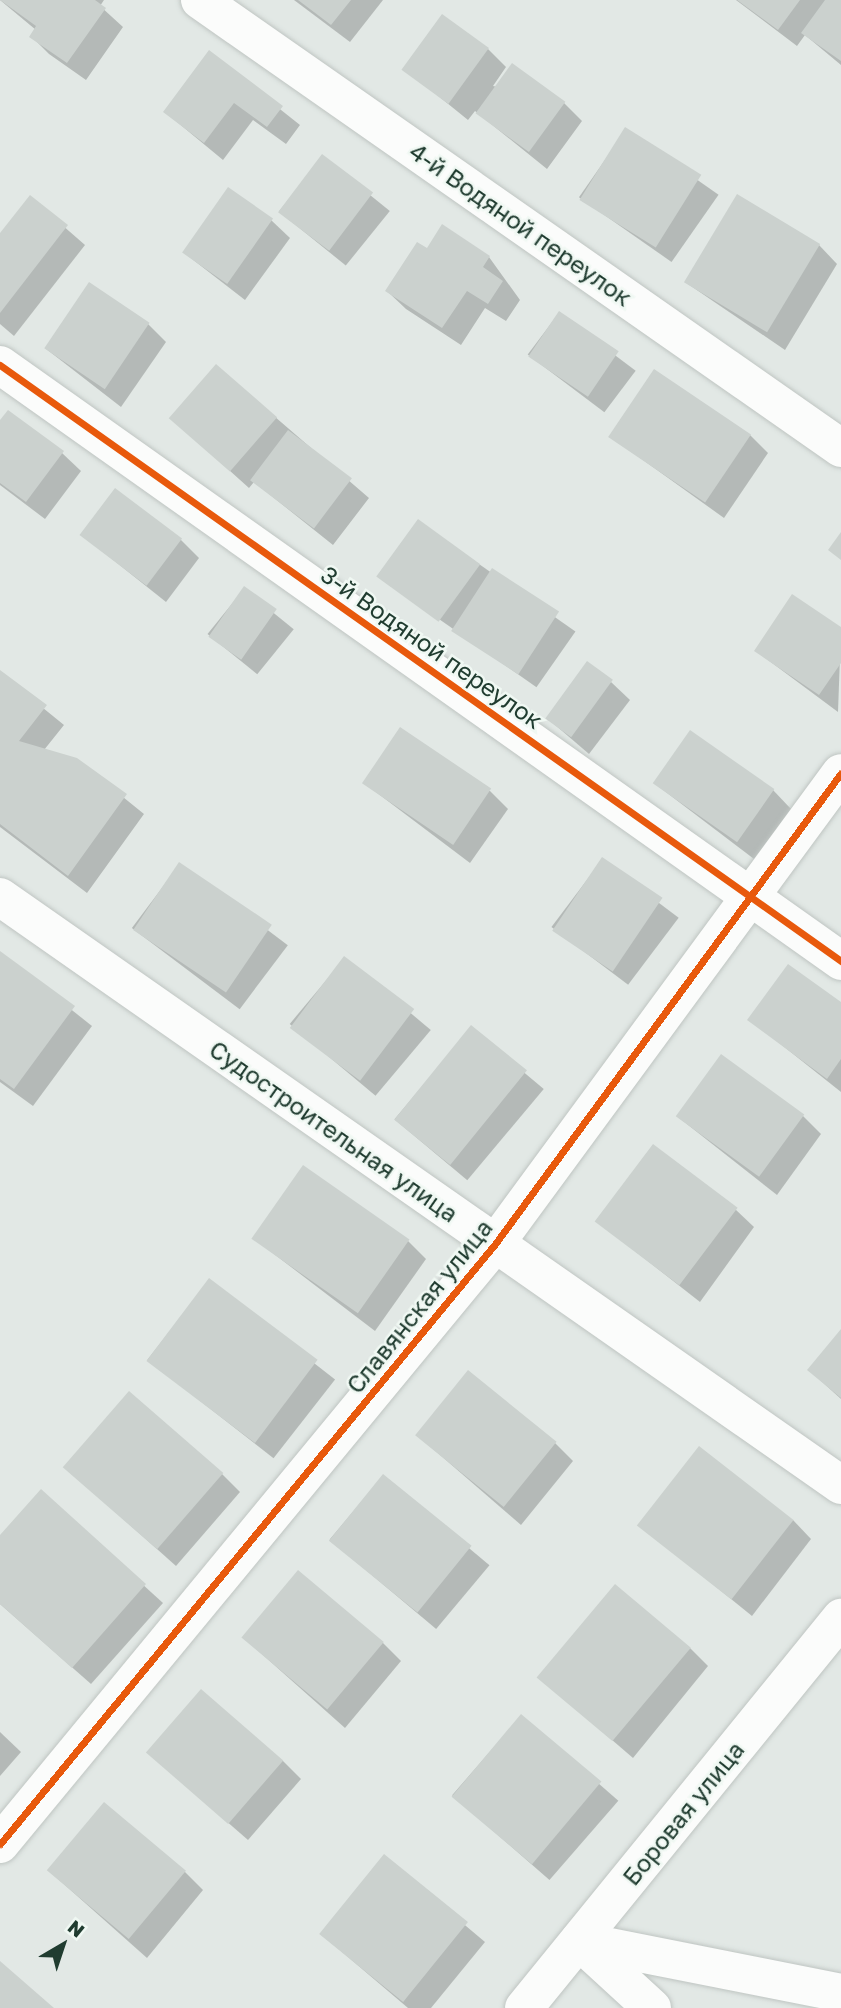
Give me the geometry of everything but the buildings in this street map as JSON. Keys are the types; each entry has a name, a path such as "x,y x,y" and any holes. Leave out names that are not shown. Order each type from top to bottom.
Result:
{"street":[{"name":"4-й Водяной переулок","path":"200,0 841,448"},
{"name":"3-й Водяной переулок","path":"0,365 841,961"},
{"name":"Славянская улица","path":"0,1844 495,1244 753,898 841,773"},
{"name":"Судостроительная улица","path":"0,897 841,1485"},
{"name":"Боровая улица","path":"524,2008 841,1618"},
{"path":"579,1941 841,1993"},
{"path":"579,1941 652,2008"}],"cycle path":[{"path":"0,365 841,961"},
{"path":"0,1844 495,1244 841,773"}]}
